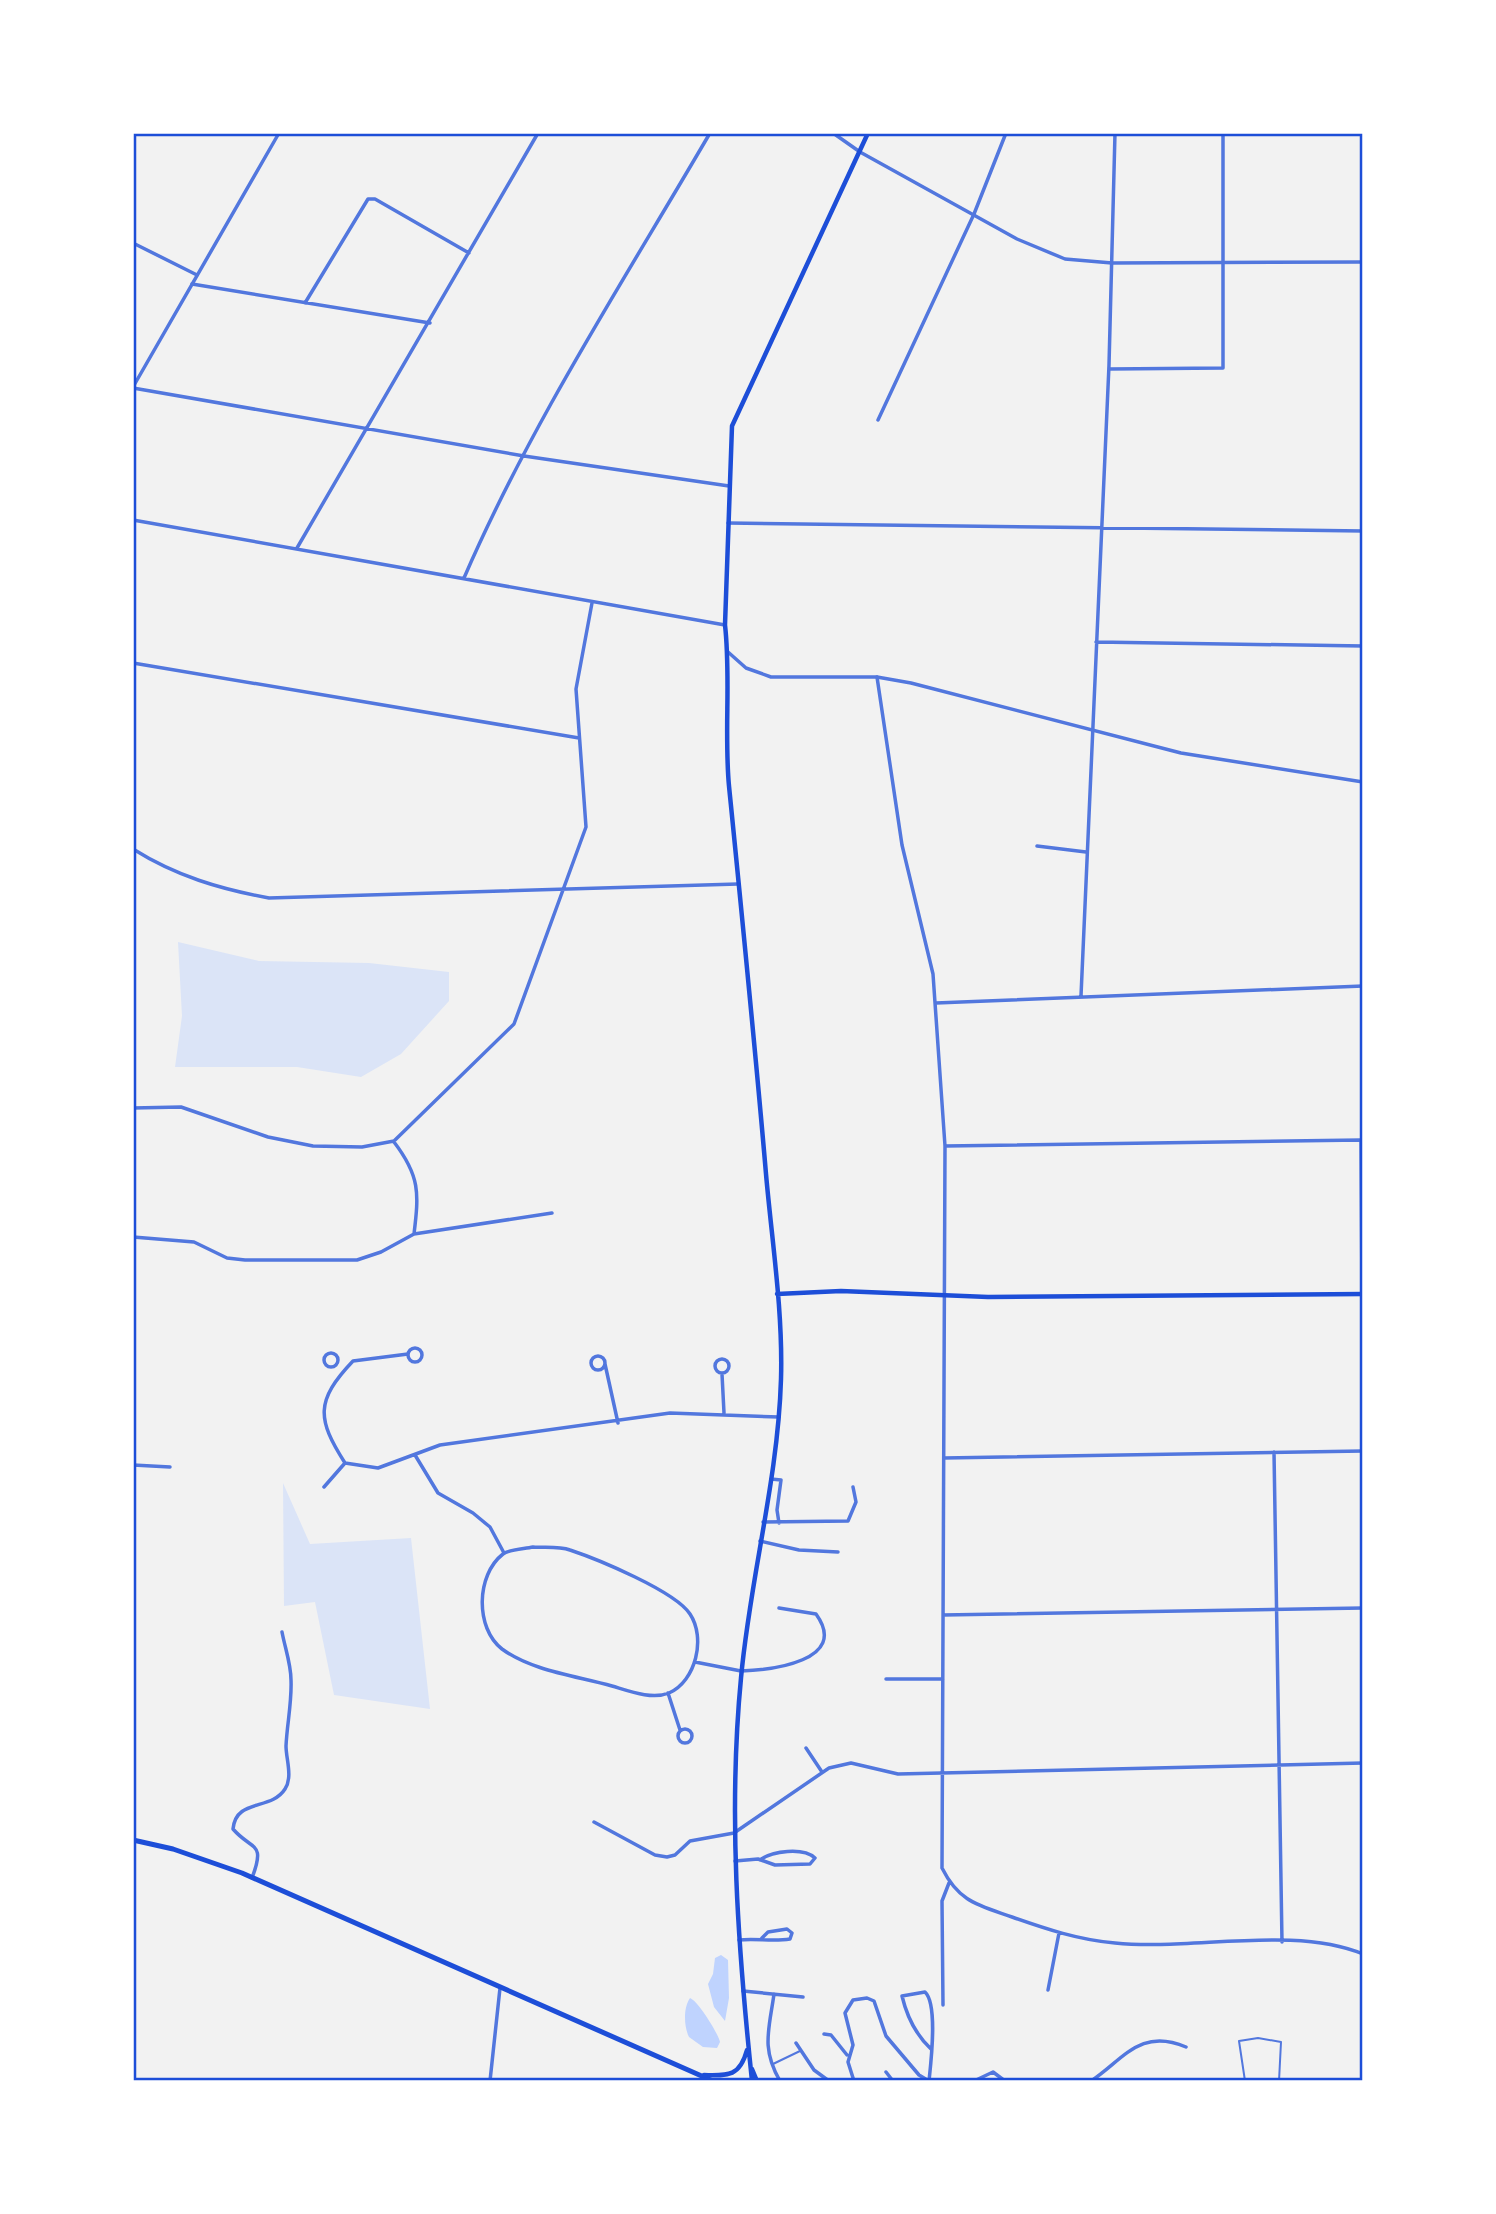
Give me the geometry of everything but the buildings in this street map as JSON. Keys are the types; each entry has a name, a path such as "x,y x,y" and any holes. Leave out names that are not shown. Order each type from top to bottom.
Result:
{"main road":[{"path":"752,2081 739,1940 734,1833 741,1671 779,1417 781,1368 777,1294 729,782 728,652 725,625 732,426 868,133"},
{"path":"777,1294 1363,1294"},
{"path":"133,1840 173,1849 252,1878 713,2081"},
{"path":"700,2075 732,2073 742,2066 748,2046"},
{"path":"750,2065 757,2081"}],"street":[{"path":"279,133 133,387 524,456 729,486"},
{"path":"297,548 368,430 538,133"},
{"path":"464,579 490,519 524,456 710,133"},
{"path":"833,133 860,152 1047,254 1065,259 1112,263 1363,262"},
{"path":"878,420 974,214 1006,133"},
{"path":"1081,996 1109,369 1115,133"},
{"path":"1109,369 1223,368 1223,133"},
{"path":"305,303 368,199 375,199 469,253"},
{"path":"133,243 197,275"},
{"path":"192,284 430,323"},
{"path":"133,520 725,625"},
{"path":"728,523 1363,531"},
{"path":"133,1108 181,1107 268,1137 313,1146 362,1147 394,1141 514,1024 586,827 576,689 592,603"},
{"path":"1096,642 1363,646"},
{"path":"728,652 746,668 771,677 877,677 911,683 1182,753 1363,782"},
{"path":"133,663 579,738"},
{"path":"877,677 902,845 922,920 936,1003 945,1146 942,1868 963,1899 1059,1933 1115,1943 1282,1942 1340,1945 1363,1954"},
{"path":"1038,846 1086,852"},
{"path":"133,849 159,865 209,885 269,898 740,884"},
{"path":"936,1003 1363,986"},
{"path":"945,1146 1361,1140 1363,1294"},
{"path":"394,1141 412,1165 418,1203 414,1234"},
{"path":"133,1237 194,1242 227,1258 245,1261 357,1260 381,1252 414,1234 552,1213"},
{"path":"417,1348 422,1356 414,1362 408,1354 410,1349 417,1348"},
{"path":"345,1463 326,1432 324,1404 330,1388 353,1361 366,1357 408,1354"},
{"path":"327,1355 337,1355 336,1365 327,1366 327,1355"},
{"path":"605,1364 597,1370 591,1361 600,1356 605,1364 618,1423"},
{"path":"722,1374 715,1369 721,1359 727,1362 729,1367 722,1374 724,1413"},
{"path":"336,1365 343,1372"},
{"path":"345,1463 379,1468 440,1445 618,1423 670,1413 779,1417"},
{"path":"944,1458 1363,1451"},
{"path":"1274,1452 1282,1942"},
{"path":"415,1455 438,1493 473,1513 490,1527 504,1553"},
{"path":"324,1487 345,1463"},
{"path":"133,1465 170,1467"},
{"path":"770,1479 781,1480 777,1510 779,1523"},
{"path":"763,1522 848,1521 856,1502 853,1487"},
{"path":"760,1541 788,1545 799,1550 838,1552"},
{"path":"533,1547 568,1549 668,1593 690,1615 697,1636 695,1662 684,1680 668,1693 645,1695 524,1662 500,1647 484,1621 483,1586 491,1567 504,1553 533,1547"},
{"path":"695,1662 729,1666 741,1671 771,1670 813,1654 823,1642 824,1629 816,1614 779,1608"},
{"path":"943,1615 1363,1608"},
{"path":"252,1878 258,1860 257,1850 253,1843 240,1837 233,1829 237,1813 278,1796 288,1782 286,1747 291,1676 282,1632"},
{"path":"886,1679 943,1679"},
{"path":"668,1693 676,1725 681,1731"},
{"path":"806,1748 822,1772"},
{"path":"594,1822 655,1855 667,1857 675,1855 690,1841 734,1833 822,1772 851,1763 898,1774 1363,1763"},
{"path":"735,1861 760,1860 775,1865 810,1864 815,1858 801,1852 769,1854 760,1860"},
{"path":"943,2005 942,1901 950,1883"},
{"path":"739,1940 787,1940 792,1933 787,1929 768,1932 762,1938"},
{"path":"1048,1990 1059,1933"},
{"path":"490,2081 500,1987"},
{"path":"743,1991 803,1997"},
{"path":"849,2057 853,2045 845,2013 853,2000 867,1998 876,2005 886,2036 919,2075 929,2081 931,2049 932,2001 929,1994 913,1992 902,1996 907,2016 921,2040 931,2049"},
{"path":"774,1994 766,2045 771,2065 780,2081"},
{"path":"824,2034 831,2035 849,2057 854,2081"},
{"path":"796,2043 814,2070 829,2081"},
{"path":"1091,2081 1129,2049 1165,2043 1186,2047"},
{"path":"886,2072 894,2081"},
{"path":"974,2081 993,2072 1004,2081"}],"lane":[{"path":"1245,2081 1239,2041 1258,2038 1281,2042 1279,2081"},
{"path":"771,2065 801,2050"}],"shaded area":[{"path":"178,942 259,961 369,963 449,972 449,1001 401,1054 361,1077 297,1067 175,1067 182,1016"},
{"path":"283,1483 310,1544 411,1538 430,1709 334,1695 315,1602 284,1606"}],"water":[{"path":"721,1955 728,1960 729,1998 725,2021 714,2007 708,1984 713,1974 715,1958"},
{"path":"690,1998 716,2032 720,2042 717,2048 703,2047 689,2037 685,2018"}]}
